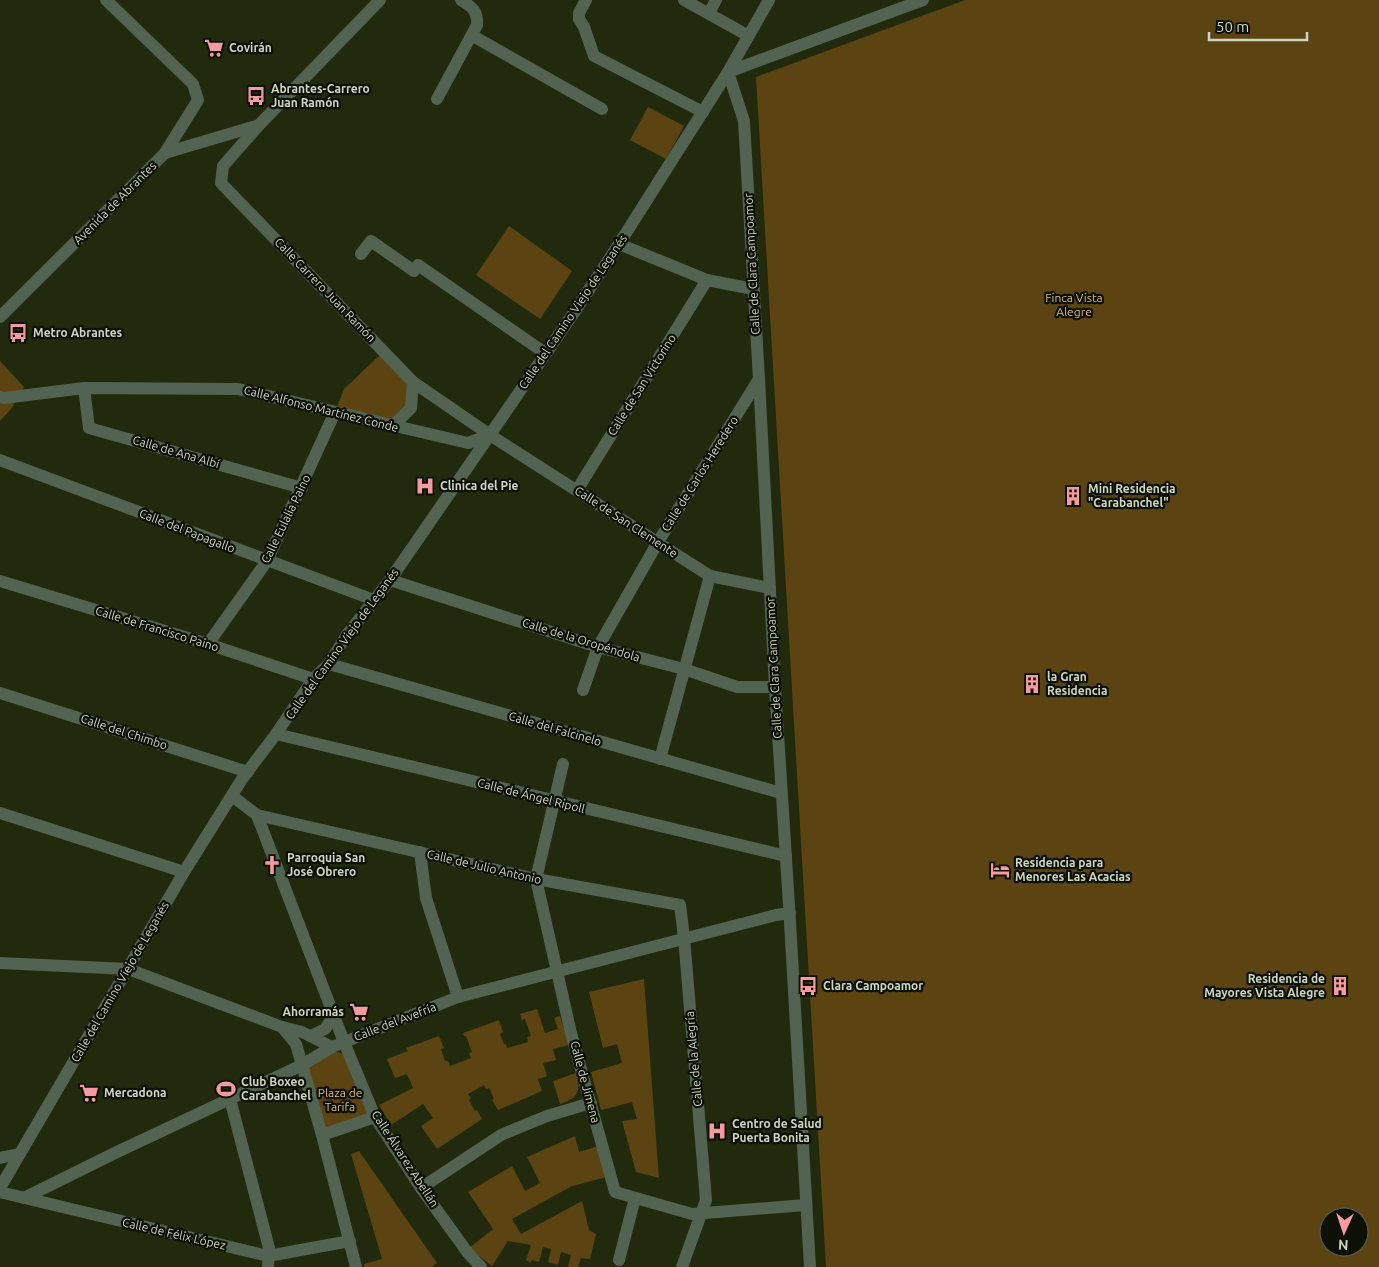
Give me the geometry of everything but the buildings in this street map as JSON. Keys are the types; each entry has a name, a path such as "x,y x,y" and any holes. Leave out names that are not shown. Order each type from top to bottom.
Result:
{"street":[{"path":"106,0 193,84 198,100 165,153"},
{"name":"Avenida de Abrantes","path":"0,317 165,153 259,125 380,0"},
{"path":"437,99 473,36 477,25 474,8 461,0"},
{"path":"586,0 579,14 579,19 584,27 594,56 703,112"},
{"path":"684,0 748,35"},
{"path":"709,13 716,0"},
{"name":"Calle del Camino Viejo de Leganés","path":"0,1188 184,872 232,796 313,680 329,664 346,636 390,580 619,244 728,72 768,0"},
{"path":"892,0 905,7"},
{"path":"728,72 923,0"},
{"path":"473,36 602,109"},
{"name":"Calle de Clara Campoamor","path":"728,72 744,121 781,792 790,913 810,1267"},
{"name":"Calle Carrero Juan Ramón","path":"259,125 223,166 221,183 413,382 490,435"},
{"path":"362,254 371,241 414,271 418,265 545,353"},
{"path":"619,244 707,280 753,289"},
{"name":"Calle de San Victorino","path":"576,490 707,280"},
{"name":"Calle de Carlos Heredero","path":"583,690 598,647 658,542 759,380"},
{"path":"393,426 411,408 413,382"},
{"name":"Calle Alfonso Martínez Conde","path":"0,397 84,388 238,389 468,443 490,435"},
{"name":"Calle de Ana Albí","path":"84,388 89,428 302,488"},
{"name":"Calle Eulalia Paino","path":"208,644 267,561 302,488 335,412"},
{"name":"Calle de San Clemente","path":"490,435 710,576 770,588"},
{"name":"Calle del Papagallo","path":"0,460 374,600"},
{"path":"660,759 710,576"},
{"name":"Calle de la Oropéndola","path":"390,580 598,647 684,669 737,687 775,687"},
{"name":"Calle de Francisco Paino","path":"0,581 208,644 313,680"},
{"name":"Calle del Falcinelo","path":"329,664 781,792"},
{"name":"Calle del Chimbo","path":"0,692 248,772"},
{"name":"Calle de Ángel Ripoll","path":"276,734 553,802 786,856"},
{"path":"536,879 563,764"},
{"path":"232,796 257,815"},
{"path":"0,813 184,872"},
{"name":"Calle de Julio Antonio","path":"257,815 536,879 680,906 684,938"},
{"name":"Calle Álvarez Abellán","path":"257,815 334,1015 338,1044 375,1117 422,1188 468,1253 481,1267"},
{"path":"420,852 426,898 458,997"},
{"name":"Calle de Jimena","path":"536,879 556,972 615,1192 635,1198"},
{"name":"Calle del Avefría","path":"24,1198 302,1065 338,1044 458,997 684,938 790,913"},
{"name":"Calle de la Alegría","path":"682,1267 706,1200 684,938"},
{"path":"0,963 128,969 282,1027 338,1044"},
{"path":"311,1036 325,1029 334,1015"},
{"path":"282,1027 296,1044 356,1267"},
{"path":"230,1099 268,1248 268,1261"},
{"path":"422,1188 501,1135 547,1116 590,1103"},
{"path":"322,1136 375,1117"},
{"path":"0,1158 19,1154"},
{"name":"Calle de Félix López","path":"0,1192 268,1261 350,1241"},
{"path":"619,1260 635,1198 692,1214 806,1205"}],"green space":[{"name":"Finca Vista Alegre","path":"965,0 1379,0 1379,1267 826,1267 756,77"},
{"path":"648,107 684,126 666,159 630,140"},
{"path":"509,226 572,271 540,319 476,275"},
{"path":"384,351 413,382 411,408 393,426 335,412 344,389"},
{"path":"0,361 24,387 11,409 0,421"},
{"path":"644,979 659,1178 636,1172 622,1121 637,1119 632,1102 601,1110 591,1072 622,1063 617,1044 603,1048 589,992"},
{"path":"537,1009 545,1033 558,1029 554,1018 560,1016 569,1045 553,1049 556,1060 543,1063 547,1076 538,1079 542,1091 498,1110 492,1100 494,1099 489,1088 486,1089 484,1085 468,1094 475,1111 477,1110 482,1119 437,1149 421,1126 433,1118 423,1104 391,1125 379,1105 413,1088 407,1074 395,1078 387,1059 408,1051 406,1048 439,1036 444,1048 441,1049 445,1061 448,1061 450,1066 471,1058 469,1053 472,1052 463,1033 499,1020 503,1032 500,1034 507,1048 528,1042 527,1037 531,1036 525,1019 522,1020 520,1014"},
{"name":"Plaza de Tarifa","path":"333,1051 345,1054 371,1113 325,1132 306,1066"},
{"path":"576,1073 577,1093 571,1099 560,1104 553,1081"},
{"path":"575,1136 579,1152 602,1145 611,1176 572,1186 512,1219 521,1234 582,1201 589,1230 596,1234 590,1259 581,1258 578,1267 568,1267 571,1255 561,1252 558,1265 548,1262 551,1249 543,1247 539,1262 532,1260 530,1263 526,1260 531,1245 508,1241 492,1266 469,1248 493,1229 468,1192 512,1166 525,1191 540,1183 527,1157"},
{"path":"359,1151 437,1263 432,1267 364,1267 364,1264 382,1259 351,1154"}],"place":[{"name":"Covirán","path":"214,48"},
{"name":"Abrantes-Carrero Juan Ramón","path":"256,96"},
{"name":"Metro Abrantes","path":"18,333"},
{"name":"Clinica del Pie","path":"425,486"},
{"name":"Mini Residencia \"Carabanchel\"","path":"1073,496"},
{"name":"la Gran Residencia","path":"1032,684"},
{"name":"Parroquia San José Obrero","path":"272,865"},
{"name":"Residencia para Menores Las Acacias","path":"1000,870"},
{"name":"Clara Campoamor","path":"808,986"},
{"name":"Residencia de Mayores Vista Alegre","path":"1340,986"},
{"name":"Ahorramás","path":"359,1012"},
{"name":"Club Boxeo Carabanchel","path":"226,1089"},
{"name":"Mercadona","path":"89,1093"},
{"name":"Centro de Salud Puerta Bonita","path":"717,1131"}]}
